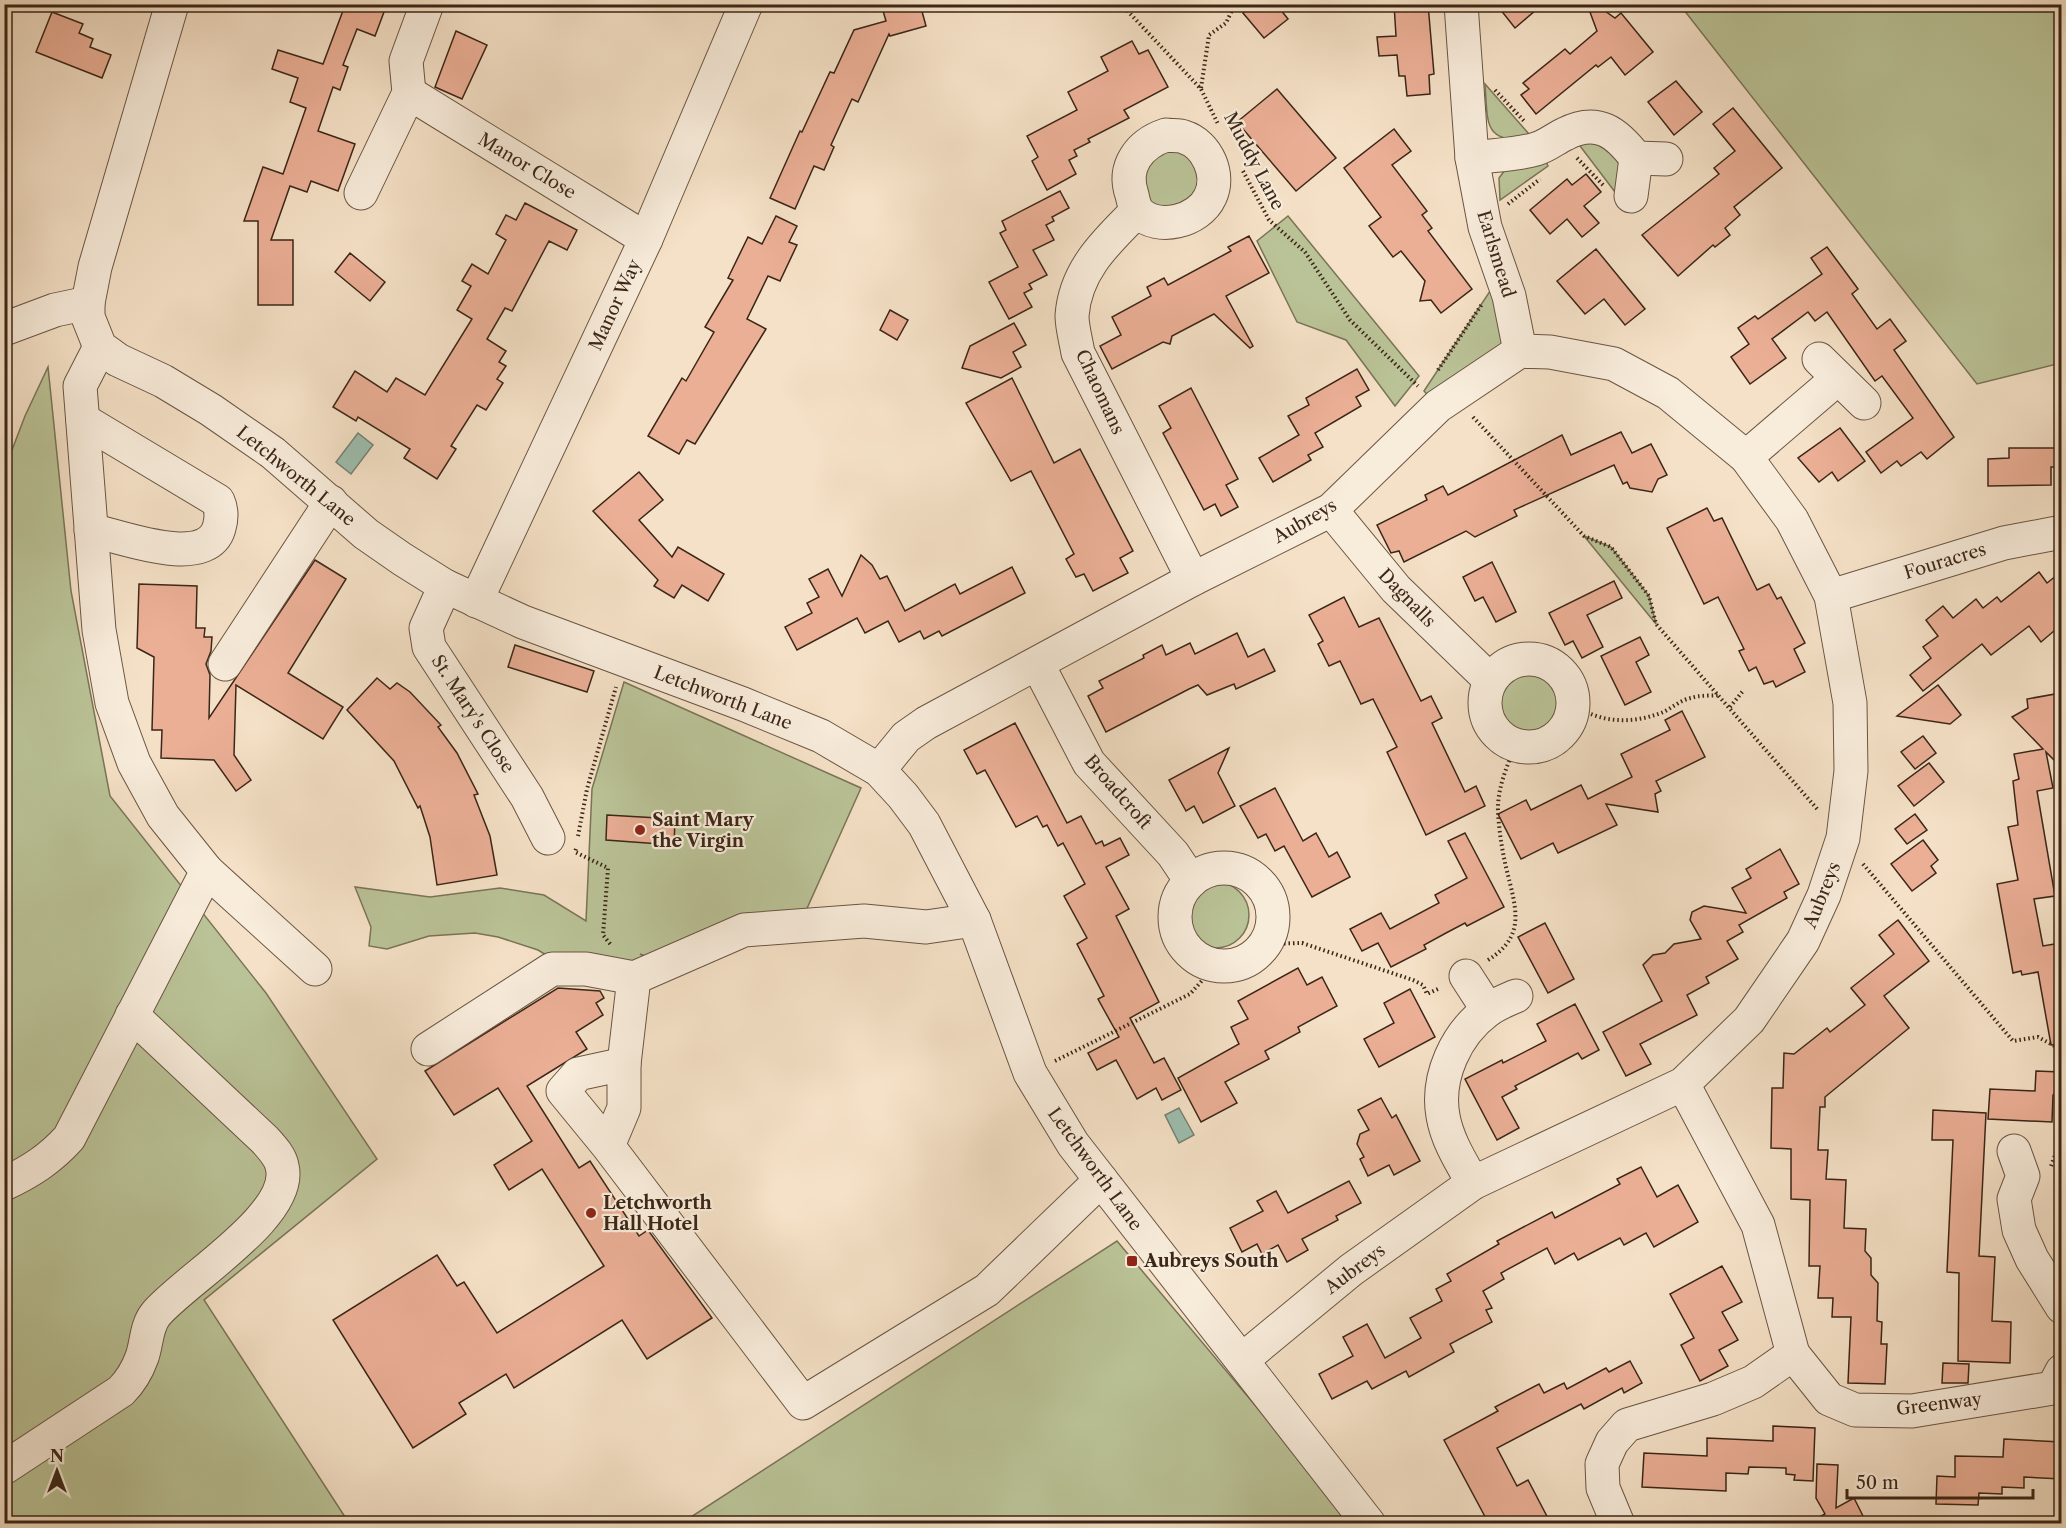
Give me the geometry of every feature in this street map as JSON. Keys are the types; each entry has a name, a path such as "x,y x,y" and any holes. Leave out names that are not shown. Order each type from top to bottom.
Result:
{"street":[{"path":"172,4 95,267 87,303 90,327 100,347 80,386 99,630 112,703 134,763 163,816 207,872 315,969"},
{"path":"361,193 409,93 406,61 427,4"},
{"name":"Manor Way","path":"476,601 646,239 746,4"},
{"name":"Earlsmead","path":"1461,4 1472,158 1482,214 1500,276 1509,296 1520,351"},
{"name":"Manor Close","path":"409,93 646,239"},
{"path":"1472,158 1549,143 1584,128 1602,128 1614,133 1651,159 1631,196"},
{"name":"Chaomans","path":"1137,211 1097,250 1079,284 1072,317 1078,353 1193,579"},
{"path":"4,328 55,310 87,303"},
{"name":"Letchworth Lane","path":"100,347 118,360 163,381 211,410 273,453 366,534 445,586 476,601 821,736 879,770 924,824 974,920 1030,1073 1072,1144 1369,1524"},
{"name":"Aubreys","path":"879,770 906,737 926,723 1038,665 1193,579 1331,510 1442,391 1520,351 1550,352 1614,364 1668,393 1746,457 1792,520 1831,596 1850,704 1851,771 1843,838 1824,895 1803,941 1749,1020 1683,1083 1473,1183 1351,1270 1242,1360"},
{"path":"1746,457 1828,369 1864,404"},
{"path":"83,420 218,501 221,506 222,519 217,535 208,544 196,549 180,550 91,530"},
{"path":"225,664 331,502"},
{"name":"Dagnalls","path":"1331,510 1396,589 1490,680"},
{"name":"Fouracres","path":"1831,596 2004,543 2061,532"},
{"name":"St. Mary's Close","path":"445,586 426,628 429,647 527,797 548,838"},
{"path":"1527,657 1554,664 1566,676 1575,706 1572,718 1562,734 1547,744 1515,746 1491,728 1484,708 1490,680 1503,666 1527,657"},
{"name":"Broadcroft","path":"1038,665 1089,763 1173,854 1191,881"},
{"path":"1218,868 1242,871 1262,884 1273,905 1273,927 1266,944 1252,958 1231,965 1216,965 1200,959 1185,947 1176,927 1178,899 1191,881 1205,871 1218,868"},
{"path":"4,1184 41,1164 55,1154 69,1138 207,872"},
{"path":"428,1049 552,969 586,969 634,978 744,930 864,921 926,927 974,920"},
{"path":"1466,976 1502,1003 1471,1025 1456,1046 1447,1064 1443,1086 1443,1117 1458,1157 1473,1183"},
{"path":"608,1146 624,1108 624,1064 634,978"},
{"path":"4,1468 121,1391 134,1377 155,1315 210,1268 260,1220 278,1199 283,1182 283,1167 278,1154 132,1016"},
{"path":"624,1064 578,1074 563,1091 608,1146 803,1403 987,1290 1101,1180"},
{"name":"Greenway","path":"1683,1083 1758,1225 1793,1354 1829,1399 1855,1410 1912,1411 2053,1388 2061,1371"},
{"path":"2028,1167 2014,1199 2019,1230 2032,1259 2061,1307"},
{"path":"1618,1524 1603,1488 1602,1464 1612,1442 1627,1425 1713,1399 1753,1382 1793,1354"}],"path":[{"name":"Muddy Lane","path":"1121,4 1201,89 1220,127"},
{"path":"1201,89 1209,34 1226,23 1235,4"},
{"path":"1464,63 1489,82 1538,137 1549,143 1611,194 1631,196"},
{"path":"1482,214 1505,206 1558,164 1549,143"},
{"name":"Muddy Lane","path":"1241,167 1269,220 1305,252 1350,320 1442,391 1584,536 1611,547 1650,596 1656,624 1843,838 1907,918 2013,1041 2038,1037 2061,1050"},
{"path":"1442,391 1500,276"},
{"path":"624,660 586,789 575,852 608,868 603,934 634,978"},
{"path":"1730,707 1743,691"},
{"path":"1575,706 1592,717 1612,721 1631,720 1663,712 1690,698 1720,695"},
{"path":"1266,944 1302,943 1413,980 1423,985 1427,994 1466,976 1509,945 1515,922 1515,896 1506,867 1497,810 1503,776 1515,746"},
{"path":"1030,1073 1190,994 1216,965"},
{"path":"2028,1167 2061,1136"}],"shaded area":[{"path":"1680,5 2061,5 2061,363 1977,384"},
{"path":"1485,84 1536,142 1507,139 1492,130 1487,113"},
{"path":"1184,137 1210,197 1151,220 1139,151"},
{"path":"1583,139 1619,151 1623,193 1615,192 1577,142"},
{"path":"1545,159 1548,166 1500,200 1499,178 1508,166"},
{"path":"1288,216 1419,376 1395,406 1346,340 1297,322 1257,241"},
{"path":"1500,276 1520,351 1438,406 1424,391"},
{"path":"48,367 71,591 110,796 266,993 377,1159 204,1300 349,1523 5,1523 4,471 25,416"},
{"path":"358,433 373,445 351,474 336,462"},
{"path":"1584,536 1611,547 1649,596 1656,624"},
{"path":"1529,666 1550,672 1560,682 1566,703 1560,724 1550,734 1529,740 1508,734 1498,724 1492,703 1498,682 1508,672"},
{"path":"624,682 861,788 804,915 651,958 640,954 647,959 642,964 551,958 538,950 498,937 475,933 429,936 387,949 369,946 371,927 355,887 430,897 500,888 544,895 586,921 592,789"},
{"path":"1216,882 1229,884 1239,892 1247,902 1249,915 1247,928 1239,938 1229,946 1216,948 1203,946 1193,938 1185,928 1183,915 1185,902 1193,892 1203,884"},
{"path":"1179,1108 1194,1135 1179,1143 1165,1115"},
{"path":"1117,1241 1354,1523 680,1524"}],"building":[{"path":"353,4 387,4 375,36 357,29 343,65 348,67 340,90 333,87 318,131 355,144 338,191 311,181 307,192 290,186 271,240 293,240 293,305 258,305 258,221 244,221 263,167 283,174 306,108 290,102 298,78 272,69 278,50 323,64 344,8 351,10"},
{"path":"881,4 920,4 926,26 890,36 889,34 858,102 852,99 831,145 834,147 824,170 814,166 795,209 770,198 800,131 802,132 830,72 834,73 854,30 886,21"},
{"path":"1253,4 1276,4 1288,19 1264,38 1243,13"},
{"path":"1394,4 1428,4 1434,74 1429,75 1430,94 1407,96 1405,76 1399,76 1397,55 1379,56 1377,37 1396,36"},
{"path":"1496,4 1543,4 1515,28"},
{"path":"1587,4 1595,4 1615,18 1621,13 1653,52 1625,75 1611,57 1598,67 1596,65 1536,114 1521,95 1529,89 1523,83 1565,49 1570,54 1597,31"},
{"path":"52,12 83,24 79,33 93,39 90,47 111,55 102,78 36,52"},
{"path":"456,31 487,45 462,99 435,87"},
{"path":"1132,41 1139,54 1148,50 1168,87 1124,110 1129,118 1088,139 1090,142 1074,150 1077,156 1069,160 1076,174 1047,190 1032,161 1038,157 1027,136 1077,110 1068,92 1108,71 1101,57"},
{"path":"1676,81 1702,112 1674,135 1648,102"},
{"path":"1277,89 1336,158 1296,191 1237,122"},
{"path":"1733,108 1782,168 1734,207 1740,215 1725,228 1730,235 1715,247 1713,245 1678,276 1642,235 1719,174 1714,168 1735,151 1713,124"},
{"path":"1394,129 1411,151 1392,165 1427,211 1422,215 1432,228 1428,231 1472,289 1441,313 1431,300 1420,301 1425,281 1401,251 1393,257 1369,226 1381,217 1344,168"},
{"path":"1586,174 1601,192 1584,206 1599,223 1582,237 1567,219 1550,234 1530,210 1567,179 1572,185"},
{"path":"1060,191 1069,208 1052,217 1054,221 1046,225 1054,240 1033,250 1047,275 1029,284 1032,289 1024,293 1032,307 1009,319 989,282 1018,267 1000,233 1006,230 1002,221"},
{"path":"525,203 577,230 567,250 549,241 512,311 505,308 487,339 506,351 499,362 506,366 497,379 503,383 486,410 477,405 451,446 456,449 437,479 404,458 410,449 358,417 356,421 333,407 355,371 387,392 396,378 425,395 472,319 457,310 471,286 462,281 472,264 488,274 506,240 496,234 506,215 516,220"},
{"path":"776,216 797,226 789,242 797,245 780,281 768,276 747,319 766,329 695,444 687,440 679,454 648,436 682,378 686,381 714,332 705,327 733,280 728,278 748,237 762,244"},
{"path":"1249,236 1269,273 1226,296 1253,346 1250,348 1214,314 1172,336 1170,344 1163,342 1112,369 1100,346 1121,335 1112,317 1151,296 1147,287 1164,278 1168,285 1231,251 1228,247"},
{"path":"1827,247 1858,289 1852,294 1877,329 1890,319 1906,341 1894,350 1954,437 1927,459 1921,452 1901,466 1897,461 1881,473 1866,452 1913,418 1882,376 1875,381 1827,312 1815,321 1808,312 1772,339 1786,358 1750,384 1731,357 1749,344 1738,328 1755,316 1758,319 1822,274 1811,258"},
{"path":"1596,249 1645,309 1625,325 1604,299 1585,314 1557,281"},
{"path":"350,253 385,282 370,301 335,272"},
{"path":"890,310 908,320 897,340 880,330"},
{"path":"1014,323 1026,345 1013,352 1021,367 1001,378 962,368 970,346"},
{"path":"1357,369 1369,390 1356,397 1361,406 1315,433 1323,447 1308,455 1311,460 1273,482 1259,458 1299,435 1288,416 1309,405 1306,398"},
{"path":"1012,378 1054,463 1080,449 1133,551 1120,558 1128,573 1093,591 1084,574 1076,577 1066,559 1074,554 1031,471 1011,481 966,403"},
{"path":"1191,388 1238,479 1226,485 1238,507 1221,516 1215,504 1204,510 1163,433 1171,428 1159,406"},
{"path":"1840,428 1865,461 1838,481 1832,472 1819,482 1798,458"},
{"path":"1621,432 1632,453 1651,444 1667,475 1658,479 1652,492 1630,488 1627,482 1623,484 1614,465 1514,510 1517,516 1475,537 1466,531 1404,562 1399,551 1391,553 1377,525 1427,500 1425,495 1443,486 1448,495 1562,435 1571,455"},
{"path":"2009,448 2061,448 2061,467 2051,467 2051,485 1988,486 1988,459 2009,458"},
{"path":"639,472 663,500 639,520 672,557 678,547 724,574 708,601 682,585 674,598 654,586 658,580 593,511"},
{"path":"1707,508 1714,521 1722,518 1757,590 1769,584 1777,599 1781,597 1805,643 1794,649 1805,672 1776,687 1773,681 1764,684 1756,667 1749,671 1739,651 1744,649 1718,597 1704,604 1667,528"},
{"path":"861,555 872,565 880,579 887,576 905,611 955,584 960,594 1012,567 1025,593 942,636 939,631 924,639 920,631 899,642 888,621 865,633 857,618 797,650 785,627 812,613 807,603 819,597 809,579 828,569 842,596"},
{"path":"315,560 346,579 288,673 343,707 323,739 236,685 234,755 251,780 236,791 214,760 161,758 162,730 152,730 154,657 137,648 139,584 197,586 196,628 205,628 204,637 212,637 211,651 206,664 210,675 209,718"},
{"path":"1492,562 1516,612 1496,622 1483,597 1475,601 1463,577"},
{"path":"2039,572 2047,583 2061,572 2061,625 2041,642 2029,626 1991,655 1982,644 1923,691 1910,675 1931,658 1923,647 1938,636 1926,620 1943,606 1953,618 1976,599 1983,608 1997,597 2001,602"},
{"path":"1614,581 1622,598 1587,615 1603,647 1582,658 1573,641 1565,645 1549,613"},
{"path":"1344,597 1359,627 1379,618 1421,701 1431,696 1442,718 1432,723 1465,792 1476,786 1485,806 1426,835 1387,752 1397,747 1373,699 1361,704 1340,661 1329,666 1318,644 1323,641 1309,615"},
{"path":"1237,633 1248,657 1264,649 1275,671 1236,689 1234,684 1207,695 1198,685 1106,732 1088,696 1103,688 1099,681 1144,658 1143,655 1162,645 1166,655 1190,643 1195,654"},
{"path":"1640,637 1649,655 1636,662 1651,692 1625,705 1601,656"},
{"path":"515,645 594,671 587,692 508,667"},
{"path":"377,678 390,689 397,683 410,692 441,725 438,727 457,753 478,794 474,795 490,836 497,875 437,885 430,837 420,806 418,808 394,761 347,710"},
{"path":"1938,685 1961,715 1950,724 1897,716"},
{"path":"2061,693 2061,767 2046,752 2053,788 2037,791 2055,896 2034,899 2043,946 2061,943 2061,1044 2051,1045 2038,972 2022,975 2021,971 2013,973 1997,884 2018,880 2008,827 2018,825 2013,781 2019,779 2014,754 2043,749 2012,717 2028,708 2027,699"},
{"path":"1682,711 1705,757 1656,781 1661,791 1655,794 1658,812 1606,804 1617,825 1558,853 1553,843 1521,859 1498,814 1526,800 1531,810 1581,785 1588,799 1632,777 1621,754 1670,730 1665,720"},
{"path":"1015,723 1067,823 1081,816 1096,844 1102,841 1104,846 1120,838 1129,855 1106,867 1129,909 1116,916 1159,1002 1130,1018 1154,1063 1164,1058 1181,1090 1162,1100 1156,1088 1137,1099 1116,1060 1097,1070 1088,1053 1119,1037 1098,999 1104,996 1077,944 1087,938 1064,896 1085,884 1063,843 1058,846 1047,825 1043,827 1037,816 1016,827 985,770 977,774 964,750"},
{"path":"1923,736 1936,753 1915,769 1901,752"},
{"path":"1229,748 1218,773 1235,806 1203,823 1194,806 1186,811 1169,780"},
{"path":"1929,763 1944,782 1914,806 1898,786"},
{"path":"1275,788 1303,841 1316,833 1329,857 1337,852 1350,877 1312,897 1284,846 1275,851 1266,834 1258,838 1240,806"},
{"path":"1915,814 1927,830 1907,844 1895,829"},
{"name":"Saint Mary the Virgin","path":"607,815 675,819 674,845 606,840"},
{"path":"1465,833 1504,907 1467,926 1465,923 1446,933 1424,945 1426,949 1391,967 1378,943 1362,951 1350,929 1381,913 1390,929 1439,903 1435,895 1467,878 1448,841"},
{"path":"1923,840 1938,860 1931,866 1936,873 1912,891 1891,864"},
{"path":"1780,849 1799,884 1784,892 1787,898 1739,925 1743,932 1727,941 1738,959 1706,977 1709,983 1687,995 1697,1015 1640,1044 1651,1064 1626,1076 1603,1032 1662,1001 1643,965 1653,955 1665,953 1674,944 1701,939 1690,920 1692,912 1704,906 1746,913 1732,888 1751,878 1746,869"},
{"path":"1898,920 1929,961 1884,996 1909,1028 1825,1097 1825,1107 1820,1107 1818,1150 1828,1150 1826,1179 1846,1180 1844,1228 1866,1229 1865,1251 1871,1258 1871,1275 1878,1283 1877,1321 1882,1322 1881,1344 1887,1344 1885,1384 1848,1383 1851,1317 1832,1317 1833,1298 1818,1298 1820,1266 1809,1266 1810,1200 1791,1199 1791,1149 1771,1148 1772,1088 1783,1088 1784,1053 1794,1054 1827,1028 1830,1032 1865,1005 1851,988 1894,954 1879,935"},
{"path":"1545,923 1574,979 1548,993 1518,937"},
{"path":"1298,968 1307,985 1322,977 1337,1006 1298,1027 1300,1032 1265,1051 1269,1059 1225,1082 1237,1103 1201,1122 1178,1078 1239,1044 1231,1027 1248,1019 1238,1001"},
{"name":"Letchworth Hall Hotel","path":"558,988 600,991 604,998 596,1003 603,1015 576,1032 587,1049 527,1086 579,1168 590,1161 639,1236 648,1230 712,1318 647,1359 622,1320 514,1388 506,1374 459,1403 466,1414 413,1448 333,1320 437,1255 457,1286 464,1282 497,1333 604,1266 542,1169 509,1190 494,1165 532,1141 498,1088 454,1115 425,1071"},
{"path":"1410,989 1435,1037 1379,1067 1364,1039 1394,1023 1384,1003"},
{"path":"1575,1004 1599,1050 1582,1059 1578,1053 1515,1086 1517,1089 1502,1097 1519,1128 1497,1140 1465,1079 1546,1041 1537,1024"},
{"path":"2036,1071 2061,1072 2061,1088 2053,1095 2052,1122 1988,1119 1990,1089 2035,1091"},
{"path":"1381,1098 1392,1118 1396,1115 1420,1161 1394,1175 1389,1165 1368,1176 1360,1159 1364,1157 1357,1144 1360,1134 1369,1130 1358,1110"},
{"path":"1933,1110 1986,1113 1979,1256 1995,1257 1992,1321 2011,1322 2010,1363 1958,1361 1959,1273 1947,1272 1953,1140 1932,1140"},
{"path":"1641,1167 1657,1197 1678,1185 1698,1222 1654,1247 1646,1233 1624,1245 1620,1238 1578,1260 1574,1253 1555,1264 1547,1248 1501,1273 1504,1279 1483,1291 1492,1308 1486,1310 1492,1322 1450,1344 1454,1352 1409,1377 1406,1371 1372,1389 1367,1381 1332,1399 1319,1374 1353,1356 1343,1337 1367,1324 1385,1358 1421,1338 1410,1318 1442,1301 1436,1289 1451,1281 1447,1274 1499,1244 1497,1241 1552,1212 1555,1218 1620,1184 1617,1179"},
{"path":"1349,1181 1361,1203 1336,1216 1338,1220 1302,1239 1308,1250 1287,1262 1278,1245 1262,1254 1257,1244 1242,1252 1230,1228 1263,1211 1257,1201 1276,1191 1288,1213"},
{"path":"1722,1266 1742,1302 1722,1312 1738,1340 1719,1350 1728,1366 1700,1381 1681,1345 1694,1338 1670,1294"},
{"path":"1630,1361 1642,1383 1624,1393 1622,1388 1584,1409 1581,1404 1497,1448 1517,1486 1528,1480 1551,1524 1489,1524 1444,1440 1498,1411 1495,1407 1539,1384 1544,1393 1564,1383 1567,1389 1606,1368 1609,1372"},
{"path":"1943,1363 1969,1364 1968,1383 1942,1383"},
{"path":"1773,1426 1815,1428 1813,1481 1794,1480 1795,1475 1786,1474 1786,1468 1749,1467 1748,1474 1726,1473 1726,1491 1642,1487 1644,1453 1707,1456 1707,1438 1773,1441"},
{"path":"2004,1439 2061,1442 2061,1479 2024,1477 2024,1488 2002,1487 2002,1494 1979,1493 1978,1505 1936,1504 1937,1476 1955,1477 1955,1456 2003,1457"},
{"path":"1817,1464 1838,1465 1836,1508 1854,1498 1867,1524 1806,1524 1825,1514 1816,1498"}],"place":[{"name":"Saint Mary the Virgin","path":"640,830"},
{"name":"Letchworth Hall Hotel","path":"591,1213"},
{"name":"Aubreys South","path":"1132,1261"}]}
